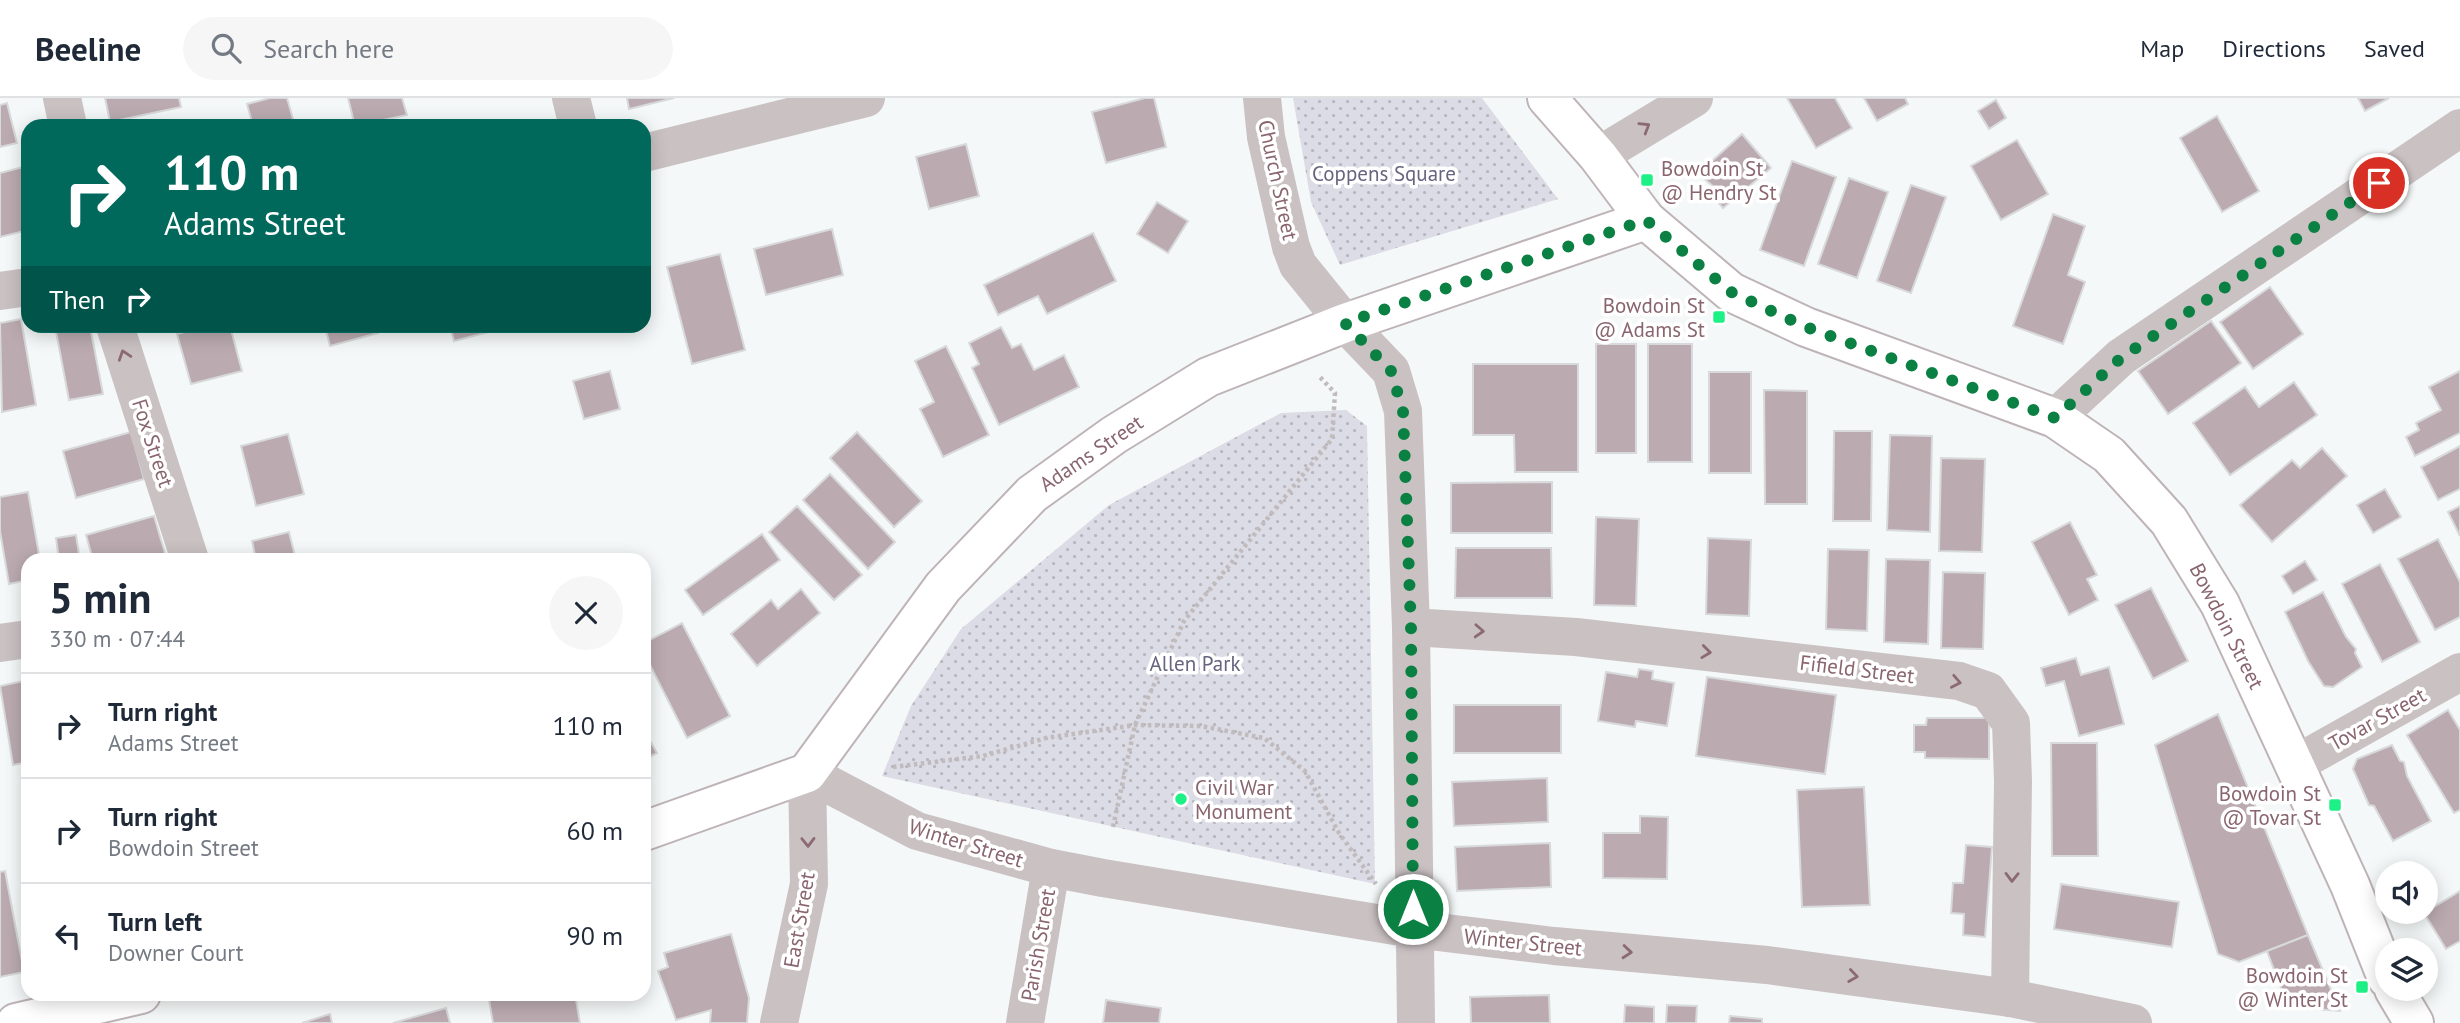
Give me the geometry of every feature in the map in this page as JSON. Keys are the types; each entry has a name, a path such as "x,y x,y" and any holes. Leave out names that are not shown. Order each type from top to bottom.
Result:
{"main road":[{"name":"Bowdoin Street","path":"1547,98 1598,156 1646,220 1731,292 1806,327 2055,418 2109,455 2169,521 2220,604 2350,885 2375,948"},
{"name":"Adams Street","path":"807,774 943,587 1032,494 1114,435 1208,377 1345,323 1646,220"},
{"path":"651,829 807,774"},
{"path":"16,1023 61,1018 118,1001"},
{"path":"2400,1001 2414,1023"}],"street":[{"path":"62,98 66,119"},
{"path":"571,98 576,119"},
{"path":"651,151 866,98"},
{"name":"Church Street","path":"1262,98 1266,137 1291,247 1298,265 1345,323 1391,371 1403,411 1411,627 1416,1023"},
{"path":"1598,156 1694,98"},
{"path":"2055,418 2121,358 2460,128"},
{"path":"0,291 21,288"},
{"name":"Fox Street","path":"117,333 188,553"},
{"name":"Fifield Street","path":"1411,627 1576,637 1959,681 1988,691 2011,723 2013,781 2010,998"},
{"path":"0,643 21,640"},
{"name":"Tovar Street","path":"2294,765 2460,672"},
{"name":"Winter Street","path":"807,774 917,831 1051,868 1413,929 1554,946 1767,965 2010,998 2133,1023"},
{"name":"East Street","path":"779,1023 809,884 807,774"},
{"name":"Parish Street","path":"1025,1023 1051,868"}],"path":[{"path":"1113,827 1136,725 1184,621 1332,439 1335,393 1319,376"},
{"path":"893,767 983,756 1046,738 1136,725 1201,726 1264,738 1305,771 1339,833 1375,884 1413,888"}],"green space":[{"name":"Coppens Square","path":"1293,98 1482,98 1558,199 1340,265 1311,202"},
{"name":"Allen Park","path":"1346,410 1367,426 1375,884 882,776 911,706 961,629 1109,505 1281,413"}],"building":[{"path":"105,98 179,98 181,107 124,119 109,119"},
{"path":"270,98 287,98 293,119 251,119 247,104"},
{"path":"348,98 402,98 407,115 388,119 353,119"},
{"path":"627,98 674,98 629,109"},
{"path":"1154,98 1166,147 1106,163 1092,112"},
{"path":"1787,98 1835,98 1852,128 1816,148"},
{"path":"1864,98 1905,98 1908,104 1877,121"},
{"path":"2358,98 2389,98 2365,111"},
{"path":"1996,100 2006,118 1989,129 1978,111"},
{"path":"7,103 17,143 0,147 0,105"},
{"path":"2217,116 2259,191 2222,212 2180,138"},
{"path":"1742,134 1771,168 1723,208 1710,193 1714,187 1702,177 1702,170"},
{"path":"2017,140 2048,194 2001,220 1971,166"},
{"path":"966,144 979,196 929,209 916,157"},
{"path":"1792,161 1836,177 1804,266 1760,250"},
{"path":"21,168 21,232 0,237 0,173"},
{"path":"1849,178 1888,192 1857,278 1818,264"},
{"path":"1911,185 1946,197 1911,293 1877,281"},
{"path":"1157,202 1188,221 1168,253 1137,234"},
{"path":"2053,214 2085,226 2068,275 2085,282 2063,344 2013,326"},
{"path":"832,229 843,275 766,295 754,249"},
{"path":"1093,233 1116,281 1047,314 1038,296 998,315 984,285"},
{"path":"720,254 745,350 692,364 667,267"},
{"path":"2270,287 2303,334 2253,369 2220,322"},
{"path":"21,319 21,333 23,333 36,405 2,412 0,323"},
{"path":"2211,321 2241,363 2168,414 2138,371"},
{"path":"1001,327 1012,348 1021,344 1034,370 1064,355 1079,387 999,425 972,368 979,364 969,343"},
{"path":"56,333 91,333 103,394 69,400"},
{"path":"232,333 242,371 191,384 177,334"},
{"path":"327,333 378,333 330,346"},
{"path":"452,333 485,333 454,341"},
{"path":"1596,344 1636,344 1636,453 1596,453"},
{"path":"1648,344 1692,344 1692,462 1648,462"},
{"path":"946,346 989,435 943,457 920,409 934,402 915,361"},
{"path":"1473,364 1578,364 1578,472 1515,472 1514,435 1473,435"},
{"path":"610,371 620,409 584,419 573,381"},
{"path":"2460,371 2460,433 2415,456 2406,437 2419,430 2416,423 2441,410 2429,387"},
{"path":"1709,372 1751,372 1751,473 1709,473"},
{"path":"2294,382 2317,415 2230,475 2193,423 2245,387 2259,407"},
{"path":"1764,390 1807,391 1807,504 1765,504"},
{"path":"1834,431 1872,431 1871,521 1833,521"},
{"path":"131,432 144,479 76,498 63,451"},
{"path":"857,432 922,501 894,527 830,458"},
{"path":"288,434 304,494 256,506 241,446"},
{"path":"1890,435 1932,436 1930,532 1887,530"},
{"path":"2460,446 2460,489 2438,500 2421,467"},
{"path":"2322,448 2347,476 2272,542 2240,505 2292,460 2300,468"},
{"path":"1941,458 1985,459 1982,552 1939,551"},
{"path":"830,474 895,542 868,569 803,500"},
{"path":"1552,482 1552,533 1451,533 1451,483"},
{"path":"2385,489 2401,517 2373,533 2357,505"},
{"path":"28,492 39,553 21,553 21,581 9,584 0,531 0,497"},
{"path":"797,506 862,575 834,600 769,532"},
{"path":"2460,506 2460,536 2448,512"},
{"path":"154,516 165,553 91,553 86,535"},
{"path":"1596,517 1639,519 1636,606 1594,605"},
{"path":"2070,522 2097,575 2087,579 2098,600 2069,615 2032,542"},
{"path":"289,532 294,553 255,553 252,541"},
{"path":"762,534 780,560 703,615 685,590"},
{"path":"76,535 79,553 58,553 56,538"},
{"path":"1708,538 1751,540 1749,616 1706,614"},
{"path":"2438,539 2460,582 2460,617 2435,630 2398,559"},
{"path":"1456,548 1551,548 1552,598 1455,598"},
{"path":"1828,549 1869,550 1867,631 1826,629"},
{"path":"1886,559 1930,560 1928,644 1884,642"},
{"path":"2305,561 2317,580 2293,594 2282,576"},
{"path":"2380,564 2420,642 2382,662 2342,584"},
{"path":"1943,572 1985,573 1983,649 1941,648"},
{"path":"2151,588 2188,661 2153,679 2115,605"},
{"path":"801,589 820,613 757,666 731,634 771,600 778,609"},
{"path":"2323,592 2346,637 2356,649 2355,653 2362,667 2333,687 2324,686 2308,661 2285,612"},
{"path":"682,623 730,716 687,738 651,667 651,639"},
{"path":"2076,658 2081,675 2109,667 2124,724 2079,736 2064,681 2046,686 2041,668"},
{"path":"1639,669 1653,671 1652,679 1674,683 1667,726 1636,721 1635,727 1598,721 1606,672 1637,677"},
{"path":"1707,677 1836,695 1825,774 1696,756"},
{"path":"21,682 21,763 13,765 0,686"},
{"path":"1454,705 1561,705 1561,753 1454,753"},
{"path":"2448,710 2460,730 2460,810 2454,813 2407,735"},
{"path":"2218,714 2308,935 2239,962 2218,954 2155,745"},
{"path":"1927,718 1989,718 1989,759 1925,758 1925,752 1914,752 1914,725 1926,725"},
{"path":"651,742 657,753 651,756"},
{"path":"2051,743 2097,743 2098,856 2052,856"},
{"path":"2392,745 2400,761 2404,762 2407,776 2431,821 2393,841 2374,806 2369,805 2353,769 2357,759"},
{"path":"1547,778 1548,822 1454,826 1452,782"},
{"path":"1864,787 1870,905 1802,907 1797,790"},
{"path":"1640,816 1668,817 1667,879 1603,878 1603,833 1640,833"},
{"path":"1550,843 1551,887 1457,891 1455,847"},
{"path":"1966,845 1992,847 1985,937 1963,935 1964,914 1951,913 1953,883 1963,883"},
{"path":"5,871 21,956 21,973 0,977 0,872"},
{"path":"2061,884 2179,902 2172,947 2054,929"},
{"path":"2460,891 2460,941 2446,949 2431,924 2438,924 2438,904"},
{"path":"731,934 749,998 747,1023 710,1023 711,1010 676,1020 658,971 668,967 664,953"},
{"path":"2308,935 2340,1011 2288,1007 2267,951"},
{"path":"1549,995 1550,1023 1471,1023 1470,997"},
{"path":"1106,1000 1161,1008 1159,1023 1103,1023"},
{"path":"489,1001 576,1001 580,1023 493,1023"},
{"path":"1625,1005 1654,1007 1654,1023 1624,1023"},
{"path":"1667,1005 1697,1006 1696,1023 1666,1023"},
{"path":"446,1008 450,1023 393,1023"},
{"path":"330,1014 332,1023 302,1023"},
{"path":"1730,1016 1762,1019 1762,1023 1729,1023"}],"place":[{"name":"Bowdoin St @ Hendry St","path":"1647,180"},
{"name":"Bowdoin St @ Adams St","path":"1719,317"},
{"name":"Civil War Monument","path":"1181,799"},
{"name":"Bowdoin St @ Tovar St","path":"2335,805"},
{"name":"Bowdoin St @ Winter St","path":"2362,987"}],"route":[{"path":"1413,909 1411,627 1403,411 1391,371 1345,323 1646,220 1731,292 1806,327 2055,418 2121,358 2379,183"}]}
